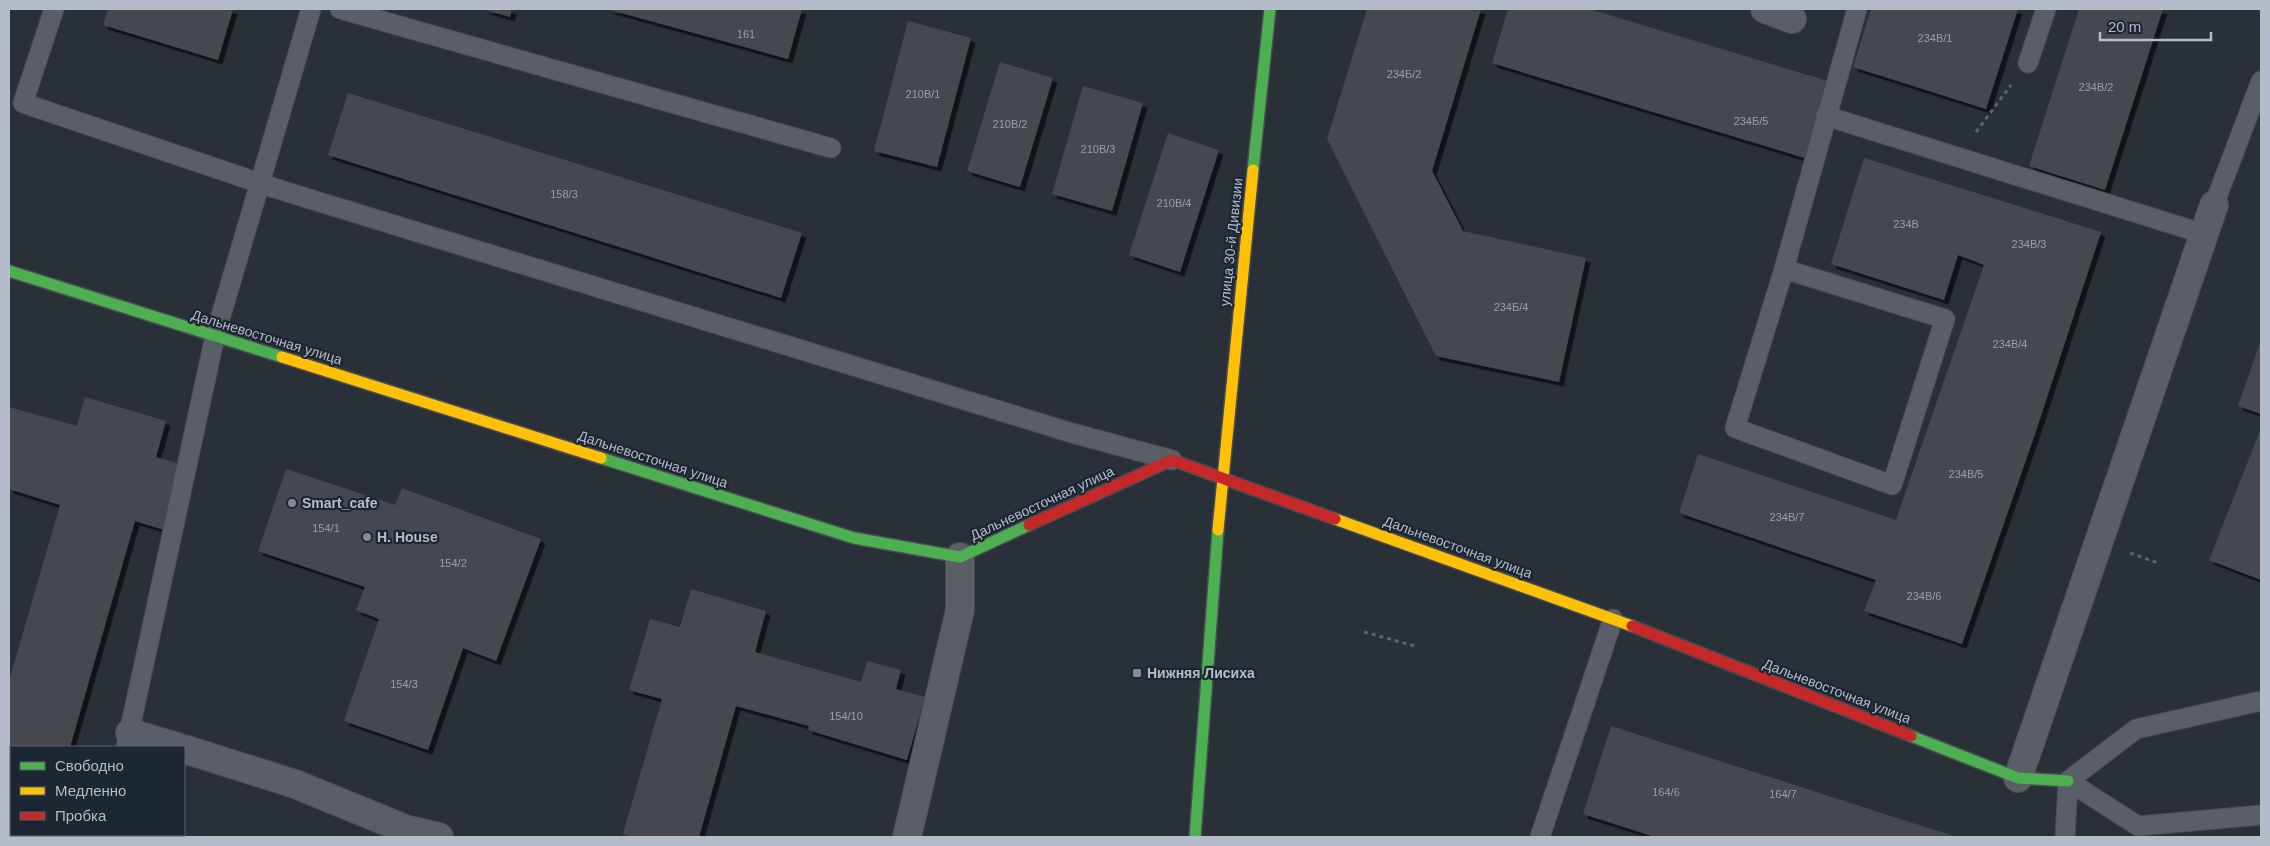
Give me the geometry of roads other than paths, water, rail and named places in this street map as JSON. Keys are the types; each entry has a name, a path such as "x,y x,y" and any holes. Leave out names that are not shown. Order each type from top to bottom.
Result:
{"street":[{"name":"улица 30-й Дивизии","path":"1195,837 1222,478 1270,9"},
{"path":"1765,9 1792,19"},
{"path":"2018,778 2214,205"},
{"name":"Дальневосточная улица","path":"9,271 854,538 960,557 1172,460 1613,619 2018,778 2068,781"},
{"path":"907,837 960,610 960,557"},
{"path":"128,740 170,746"},
{"path":"185,750 295,784 405,829 440,837"}],"lane":[{"path":"54,9 23,103 261,184 1072,434 1172,460"},
{"path":"128,740 215,336 311,9"},
{"path":"340,9 831,148"},
{"path":"1784,269 1945,319 1892,485 1734,428 1784,269 1857,9"},
{"path":"2028,63 2046,9"},
{"path":"2214,205 2261,81"},
{"path":"1826,116 2204,234"},
{"path":"1540,837 1613,619"},
{"path":"2068,781 2136,730 2261,701"},
{"path":"2068,781 2138,826 2261,815"},
{"path":"2065,837 2068,781"}],"place":[{"name":"Smart_cafe","path":"292,503"},
{"name":"H. House","path":"367,537"},
{"name":"Нижняя Лисиха","path":"1137,673"}]}
